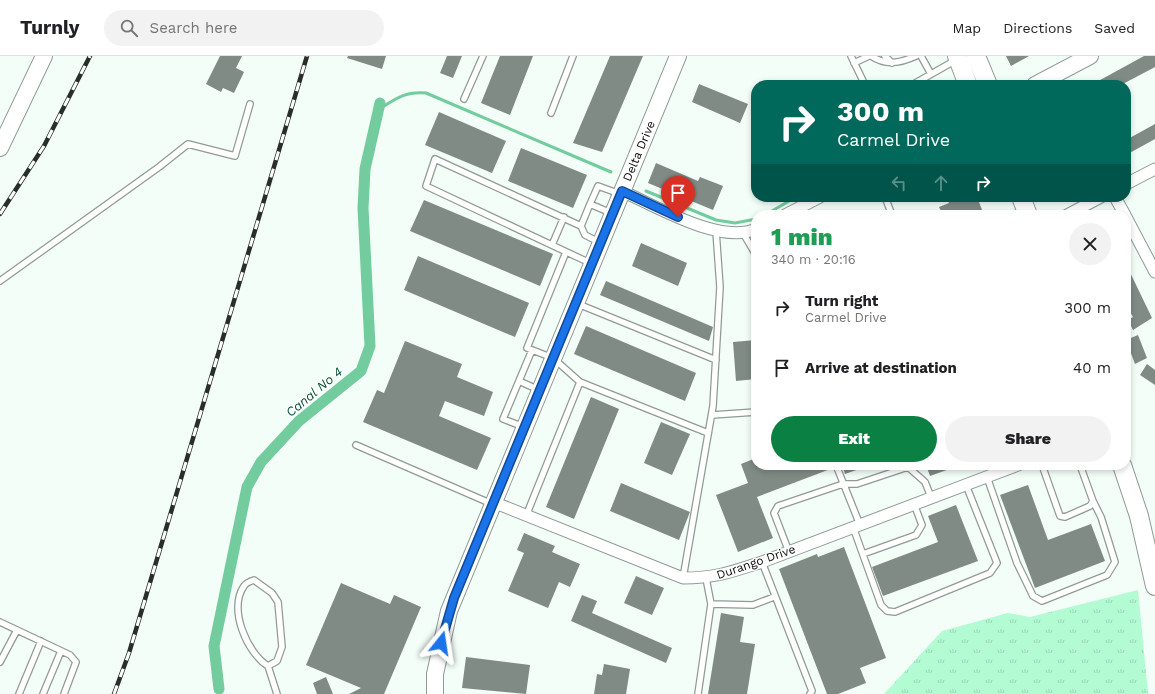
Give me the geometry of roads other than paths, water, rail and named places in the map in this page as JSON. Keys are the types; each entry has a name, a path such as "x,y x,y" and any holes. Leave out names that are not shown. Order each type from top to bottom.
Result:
{"main road":[{"path":"0,148 44,56"},
{"name":"Delta Drive","path":"435,694 438,658 449,611 678,56"},
{"path":"976,56 986,80"},
{"path":"1044,80 1090,56"},
{"path":"958,57 966,80"},
{"path":"1124,470 1139,516 1155,586"}],"street":[{"path":"1131,181 1155,169"},
{"path":"621,193 692,223 716,231 743,233 751,231"},
{"path":"795,210 810,202"},
{"path":"1076,210 1091,202"},
{"path":"1131,227 1155,272"},
{"name":"Durango Drive","path":"493,503 683,578 706,578 722,575 789,552 987,477 997,470"}],"lane":[{"path":"464,99 483,56"},
{"path":"551,113 574,56"},
{"path":"851,56 862,80"},
{"path":"854,63 870,56 880,62 892,63 900,59 914,56"},
{"path":"885,56 892,63"},
{"path":"921,56 931,74"},
{"path":"921,80 958,57"},
{"path":"0,281 159,167 188,144 235,156 250,104"},
{"path":"592,264 426,186 436,159 564,217 581,226 585,235 601,243"},
{"path":"581,226 598,186 621,193"},
{"path":"590,204 613,214"},
{"path":"552,245 564,217"},
{"path":"683,578 712,415 720,287 716,231"},
{"path":"743,233 751,247"},
{"path":"566,252 527,348 553,358 580,382 708,433"},
{"path":"576,303 716,360"},
{"path":"524,427 503,419 532,350"},
{"path":"519,381 539,390"},
{"path":"526,516 580,382"},
{"path":"712,415 751,412"},
{"path":"356,446 493,503"},
{"path":"838,470 856,526 863,554 881,605 887,611 895,612 990,573 997,563 966,485"},
{"path":"789,552 774,513 778,506 843,484 857,484 902,470"},
{"path":"910,470 925,482 931,497"},
{"path":"1044,470 1060,516 1065,517 1090,506 1093,501"},
{"path":"987,477 1018,563 1033,596 1042,601 1107,575 1115,562 1102,517 1093,501 1082,470"},
{"path":"863,554 916,535 922,525 914,504"},
{"path":"762,562 811,693"},
{"path":"698,694 711,604 706,578"},
{"path":"268,666 277,661 282,647 278,602 272,593 254,580 244,586 239,600 239,618 246,641 260,661 268,666 277,694"},
{"path":"711,604 753,604 774,597"},
{"path":"0,622 70,655 76,662 73,674 64,694"},
{"path":"0,662 17,630"},
{"path":"19,694 40,641"},
{"path":"43,694 61,651"}],"waterway":[{"path":"378,110 400,97 412,93 426,93 611,172"},
{"name":"Canal No 4","path":"219,689 214,646 247,487 261,462 299,421 361,371 370,346 363,208 365,169 380,103"},
{"path":"646,191 716,220 735,223 751,220"},
{"path":"774,210 787,202"}],"railway":[{"path":"0,214 44,146 90,56"},
{"path":"114,694 129,653 307,56"}]}
